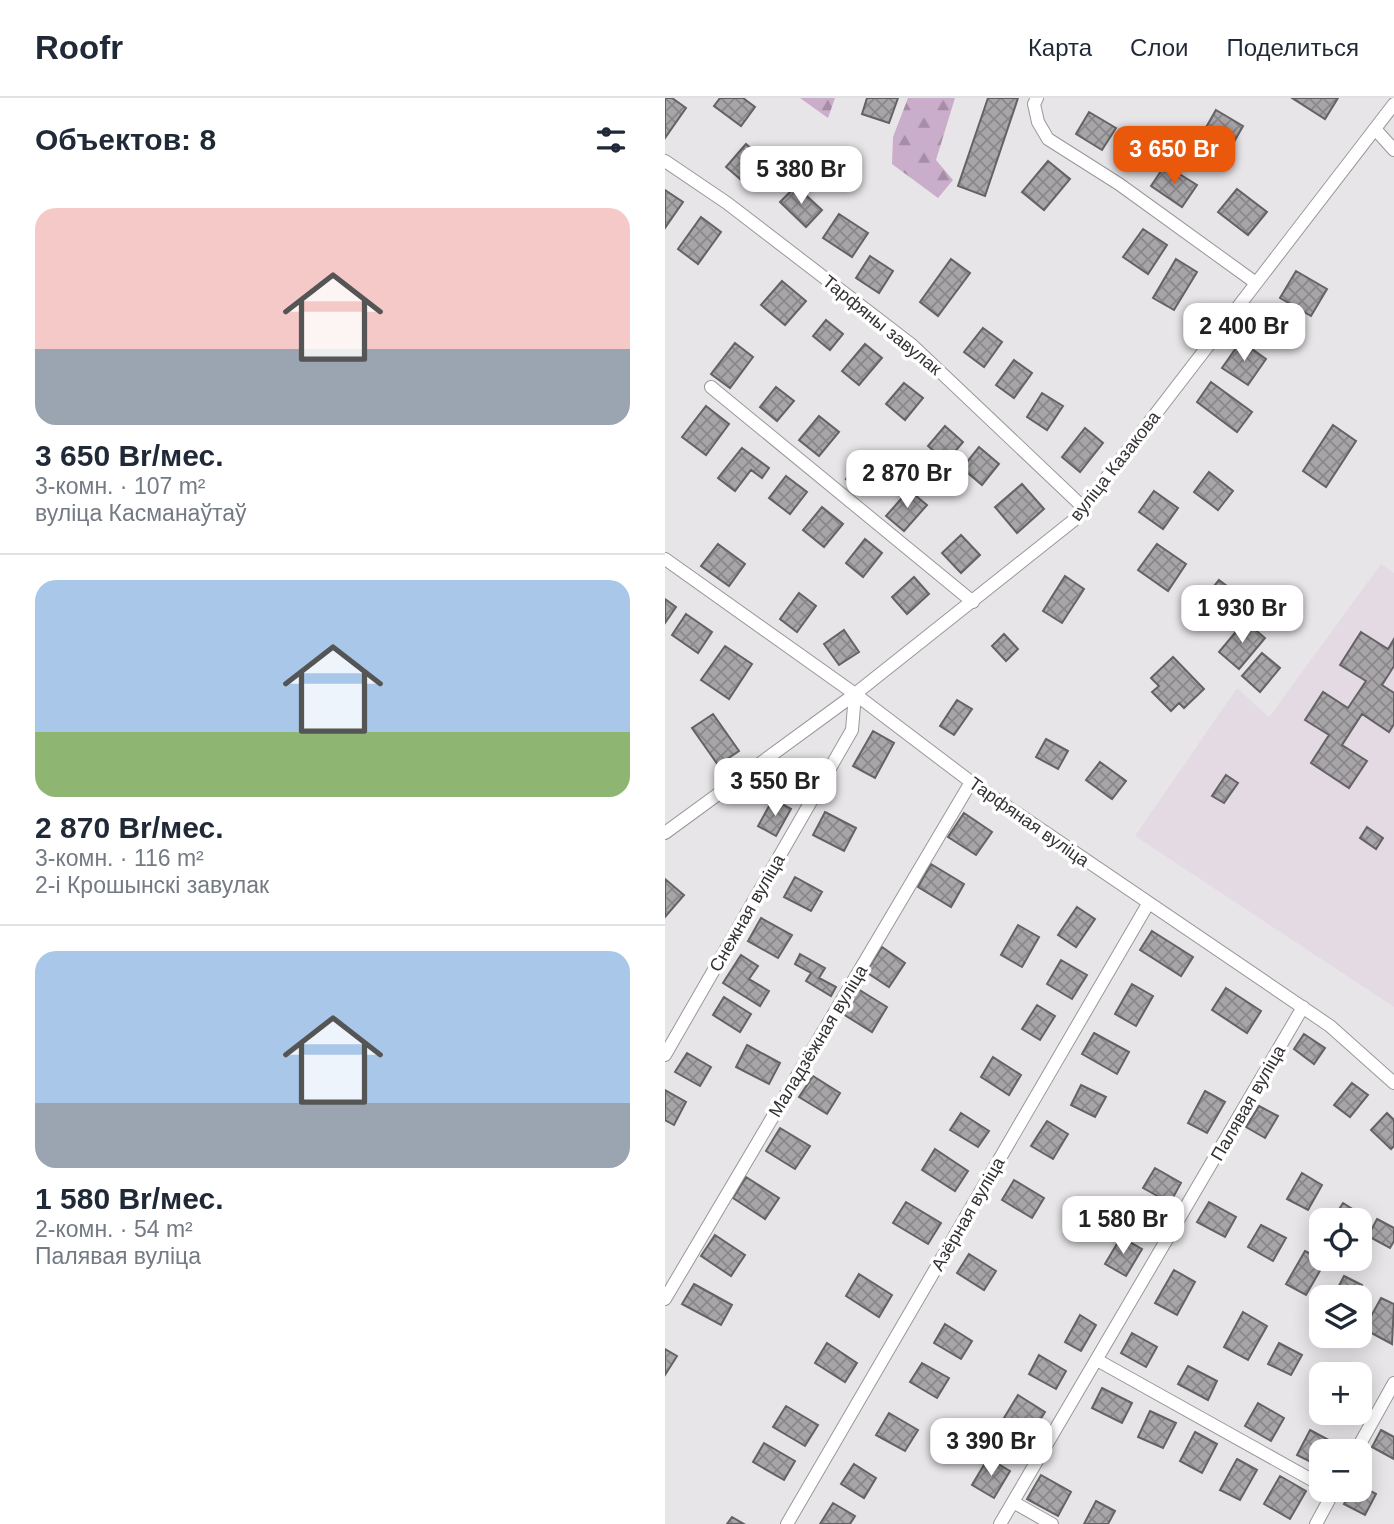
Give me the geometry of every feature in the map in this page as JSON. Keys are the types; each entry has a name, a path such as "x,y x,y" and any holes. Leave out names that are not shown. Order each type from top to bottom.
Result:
{"street":[{"path":"1037,98 1034,104 1038,122 1048,139 1119,184 1257,283"},
{"name":"вуліца Казакова","path":"665,833 855,694 1073,520 1394,104"},
{"path":"1376,130 1394,150"},
{"name":"Тарфяны завулак","path":"665,161 727,203 912,345 1084,508"},
{"path":"711,387 972,602"},
{"name":"Тарфяная вуліца","path":"665,559 855,694 971,782 1330,1026 1394,1083"},
{"name":"Снежная вуліца","path":"665,1055 852,730 855,694"},
{"name":"Маладзёжная вуліца","path":"665,1299 971,782"},
{"name":"Азёрная вуліца","path":"787,1524 1148,904"},
{"name":"Палявая вуліца","path":"1000,1524 1303,1007"},
{"path":"1097,1360 1309,1478"},
{"path":"1365,1439 1389,1405 1394,1383"},
{"path":"1013,1502 1052,1524"},
{"path":"1316,1524 1326,1502"}],"shaded area":[{"path":"1381,564 1394,573 1394,1007 1135,836 1237,688 1269,717"}],"green space":[{"path":"800,98 835,98 828,118"},
{"path":"908,98 955,98 936,160 953,180 938,198 892,164 893,137"}],"building":[{"path":"665,98 672,98 686,108 665,138"},
{"path":"720,98 743,98 755,107 741,126 714,106"},
{"path":"867,98 898,98 889,123 862,114"},
{"path":"988,98 1018,98 985,196 958,186"},
{"path":"1292,98 1338,98 1325,119"},
{"path":"1216,110 1243,126 1231,147 1204,131"},
{"path":"1089,112 1116,128 1102,150 1076,134"},
{"path":"746,144 766,161 746,184 726,167"},
{"path":"1048,161 1070,179 1044,210 1022,192"},
{"path":"1165,165 1197,185 1182,207 1151,186"},
{"path":"796,186 822,210 806,227 780,202"},
{"path":"1237,189 1267,212 1248,235 1218,212"},
{"path":"665,190 683,202 665,228"},
{"path":"839,214 868,233 852,257 823,238"},
{"path":"701,217 721,232 698,264 678,249"},
{"path":"1143,229 1167,245 1148,274 1123,257"},
{"path":"870,256 893,271 879,293 856,278"},
{"path":"951,259 970,273 938,316 920,302"},
{"path":"1176,259 1197,272 1174,310 1153,298"},
{"path":"1296,271 1327,289 1311,316 1280,298"},
{"path":"782,281 806,301 785,325 761,305"},
{"path":"826,320 843,334 830,350 813,336"},
{"path":"983,328 1002,342 984,367 964,352"},
{"path":"1241,341 1266,359 1248,385 1222,368"},
{"path":"735,343 753,357 730,388 711,374"},
{"path":"865,344 882,358 859,385 842,371"},
{"path":"1014,360 1032,373 1014,398 996,385"},
{"path":"1211,382 1252,412 1237,432 1197,402"},
{"path":"904,383 923,398 905,420 886,404"},
{"path":"776,387 794,401 777,421 760,407"},
{"path":"1042,393 1063,406 1047,430 1027,417"},
{"path":"706,406 729,424 706,455 682,437"},
{"path":"819,416 839,432 819,456 799,440"},
{"path":"1333,425 1356,441 1326,487 1303,471"},
{"path":"945,426 963,442 946,462 928,446"},
{"path":"1085,428 1103,443 1080,472 1062,457"},
{"path":"979,447 999,464 982,485 962,468"},
{"path":"742,448 769,468 762,478 751,470 735,491 718,478"},
{"path":"866,454 884,468 864,493 846,479"},
{"path":"1209,472 1233,491 1218,510 1194,492"},
{"path":"786,476 807,492 790,514 769,498"},
{"path":"1022,484 1044,509 1017,533 995,507"},
{"path":"909,490 927,505 904,531 886,516"},
{"path":"1154,491 1178,508 1163,529 1139,512"},
{"path":"822,507 843,524 824,547 803,530"},
{"path":"961,535 980,555 961,573 942,553"},
{"path":"865,539 882,553 863,577 846,563"},
{"path":"718,544 745,564 729,586 701,566"},
{"path":"1157,544 1186,564 1168,591 1138,570"},
{"path":"1065,576 1084,589 1062,623 1043,611"},
{"path":"914,577 929,594 907,614 892,597"},
{"path":"1219,580 1240,596 1221,618 1201,602"},
{"path":"799,593 816,606 797,632 780,619"},
{"path":"665,599 676,607 665,623"},
{"path":"686,614 712,632 698,653 672,635"},
{"path":"1245,621 1265,638 1239,669 1219,652"},
{"path":"844,630 859,652 839,665 824,644"},
{"path":"1361,632 1388,649 1394,639 1394,666 1382,685 1394,693 1394,724 1389,732 1362,714 1342,745 1367,761 1349,788 1311,763 1329,735 1305,720 1323,692 1348,708 1366,681 1340,665"},
{"path":"1004,634 1018,649 1006,661 992,646"},
{"path":"725,646 752,664 729,699 701,680"},
{"path":"1262,653 1280,668 1260,692 1242,676"},
{"path":"1173,657 1204,689 1184,708 1179,703 1171,711 1152,692 1159,686 1151,678"},
{"path":"957,700 972,709 954,735 940,726"},
{"path":"713,714 739,751 718,765 692,728"},
{"path":"873,731 894,743 875,778 853,766"},
{"path":"1046,739 1068,751 1058,769 1036,757"},
{"path":"1100,762 1126,781 1112,799 1086,780"},
{"path":"1226,775 1238,783 1224,803 1212,796"},
{"path":"773,799 791,809 776,836 758,826"},
{"path":"825,812 856,828 844,851 813,835"},
{"path":"964,813 992,832 976,855 948,837"},
{"path":"1367,827 1383,838 1376,849 1360,838"},
{"path":"931,864 964,884 951,907 918,887"},
{"path":"795,877 822,892 811,911 784,897"},
{"path":"665,879 684,895 665,917"},
{"path":"1077,907 1095,919 1076,947 1058,935"},
{"path":"761,918 792,935 778,958 748,941"},
{"path":"1018,925 1039,937 1022,967 1001,955"},
{"path":"1152,931 1193,957 1181,976 1140,950"},
{"path":"882,947 905,963 889,987 866,972"},
{"path":"800,954 825,968 819,978 836,987 831,996 806,981 811,973 795,964"},
{"path":"741,955 758,966 749,979 769,991 760,1006 723,983"},
{"path":"1061,960 1087,975 1072,999 1047,984"},
{"path":"1132,984 1153,996 1136,1026 1115,1014"},
{"path":"1226,988 1261,1011 1247,1033 1212,1010"},
{"path":"858,989 887,1007 872,1032 843,1014"},
{"path":"724,997 751,1014 740,1032 713,1015"},
{"path":"1037,1005 1055,1016 1040,1040 1022,1029"},
{"path":"1094,1033 1129,1052 1117,1074 1082,1054"},
{"path":"1304,1034 1325,1048 1314,1064 1294,1049"},
{"path":"747,1045 780,1063 769,1084 736,1067"},
{"path":"687,1053 711,1067 700,1086 675,1072"},
{"path":"993,1057 1021,1075 1009,1095 981,1077"},
{"path":"813,1076 840,1093 827,1114 799,1097"},
{"path":"1352,1083 1368,1095 1350,1117 1334,1105"},
{"path":"1081,1085 1106,1097 1095,1117 1071,1105"},
{"path":"665,1090 686,1102 674,1125 665,1120"},
{"path":"1205,1091 1225,1102 1207,1133 1188,1123"},
{"path":"1259,1106 1278,1116 1265,1138 1246,1127"},
{"path":"961,1113 989,1131 978,1147 950,1130"},
{"path":"1387,1113 1394,1120 1394,1146 1391,1149 1371,1130"},
{"path":"1047,1121 1068,1134 1053,1159 1031,1146"},
{"path":"780,1128 810,1146 795,1169 766,1151"},
{"path":"935,1149 968,1171 955,1191 922,1170"},
{"path":"1155,1168 1181,1183 1170,1203 1143,1188"},
{"path":"1302,1173 1322,1185 1308,1210 1287,1199"},
{"path":"746,1177 779,1198 765,1219 733,1198"},
{"path":"1014,1180 1044,1198 1032,1218 1002,1200"},
{"path":"906,1202 941,1223 928,1244 893,1223"},
{"path":"1209,1202 1236,1217 1225,1237 1197,1222"},
{"path":"1377,1219 1394,1228 1394,1241 1390,1248 1372,1238 1372,1228"},
{"path":"1261,1225 1286,1238 1273,1261 1248,1247"},
{"path":"715,1235 745,1255 731,1276 701,1256"},
{"path":"1121,1237 1142,1249 1126,1276 1105,1264"},
{"path":"1305,1251 1309,1253 1309,1271 1320,1271 1312,1285 1309,1285 1306,1295 1286,1284"},
{"path":"969,1254 996,1271 984,1290 957,1273"},
{"path":"1174,1270 1195,1282 1177,1315 1155,1303"},
{"path":"859,1274 892,1295 879,1317 846,1296"},
{"path":"1344,1276 1362,1285 1339,1285"},
{"path":"694,1284 732,1305 721,1325 682,1304"},
{"path":"1381,1298 1394,1304 1392,1344 1372,1333 1372,1314"},
{"path":"1243,1312 1267,1326 1248,1360 1224,1347"},
{"path":"1080,1315 1096,1325 1081,1351 1065,1342"},
{"path":"945,1324 972,1341 961,1359 934,1343"},
{"path":"1132,1333 1157,1347 1146,1367 1121,1353"},
{"path":"827,1343 857,1363 845,1382 815,1363"},
{"path":"1279,1343 1302,1355 1291,1375 1268,1364"},
{"path":"665,1349 677,1356 665,1375"},
{"path":"1039,1355 1066,1371 1056,1389 1029,1374"},
{"path":"922,1363 949,1378 937,1398 910,1382"},
{"path":"1188,1366 1217,1381 1208,1400 1178,1384"},
{"path":"1102,1388 1132,1403 1122,1423 1092,1408"},
{"path":"1018,1395 1045,1412 1031,1434 1004,1418"},
{"path":"1258,1403 1284,1418 1271,1441 1245,1426"},
{"path":"786,1406 818,1425 805,1446 773,1427"},
{"path":"1150,1411 1176,1423 1163,1448 1138,1437"},
{"path":"889,1413 918,1430 905,1451 876,1435"},
{"path":"1310,1430 1327,1439 1309,1439 1309,1461 1297,1455"},
{"path":"1381,1430 1394,1437 1394,1459 1372,1447"},
{"path":"1195,1432 1217,1444 1202,1473 1180,1461"},
{"path":"764,1443 795,1461 784,1480 753,1462"},
{"path":"988,1458 1010,1471 994,1498 972,1485"},
{"path":"1237,1459 1257,1470 1240,1500 1220,1490"},
{"path":"854,1464 876,1478 864,1498 841,1484"},
{"path":"1041,1475 1071,1492 1058,1516 1027,1499"},
{"path":"1280,1476 1306,1491 1290,1519 1264,1504"},
{"path":"1096,1501 1115,1511 1108,1524 1084,1524"},
{"path":"1345,1502 1372,1502 1365,1515 1344,1504"},
{"path":"833,1503 855,1516 850,1524 820,1524"},
{"path":"732,1517 744,1524 727,1524"}]}
